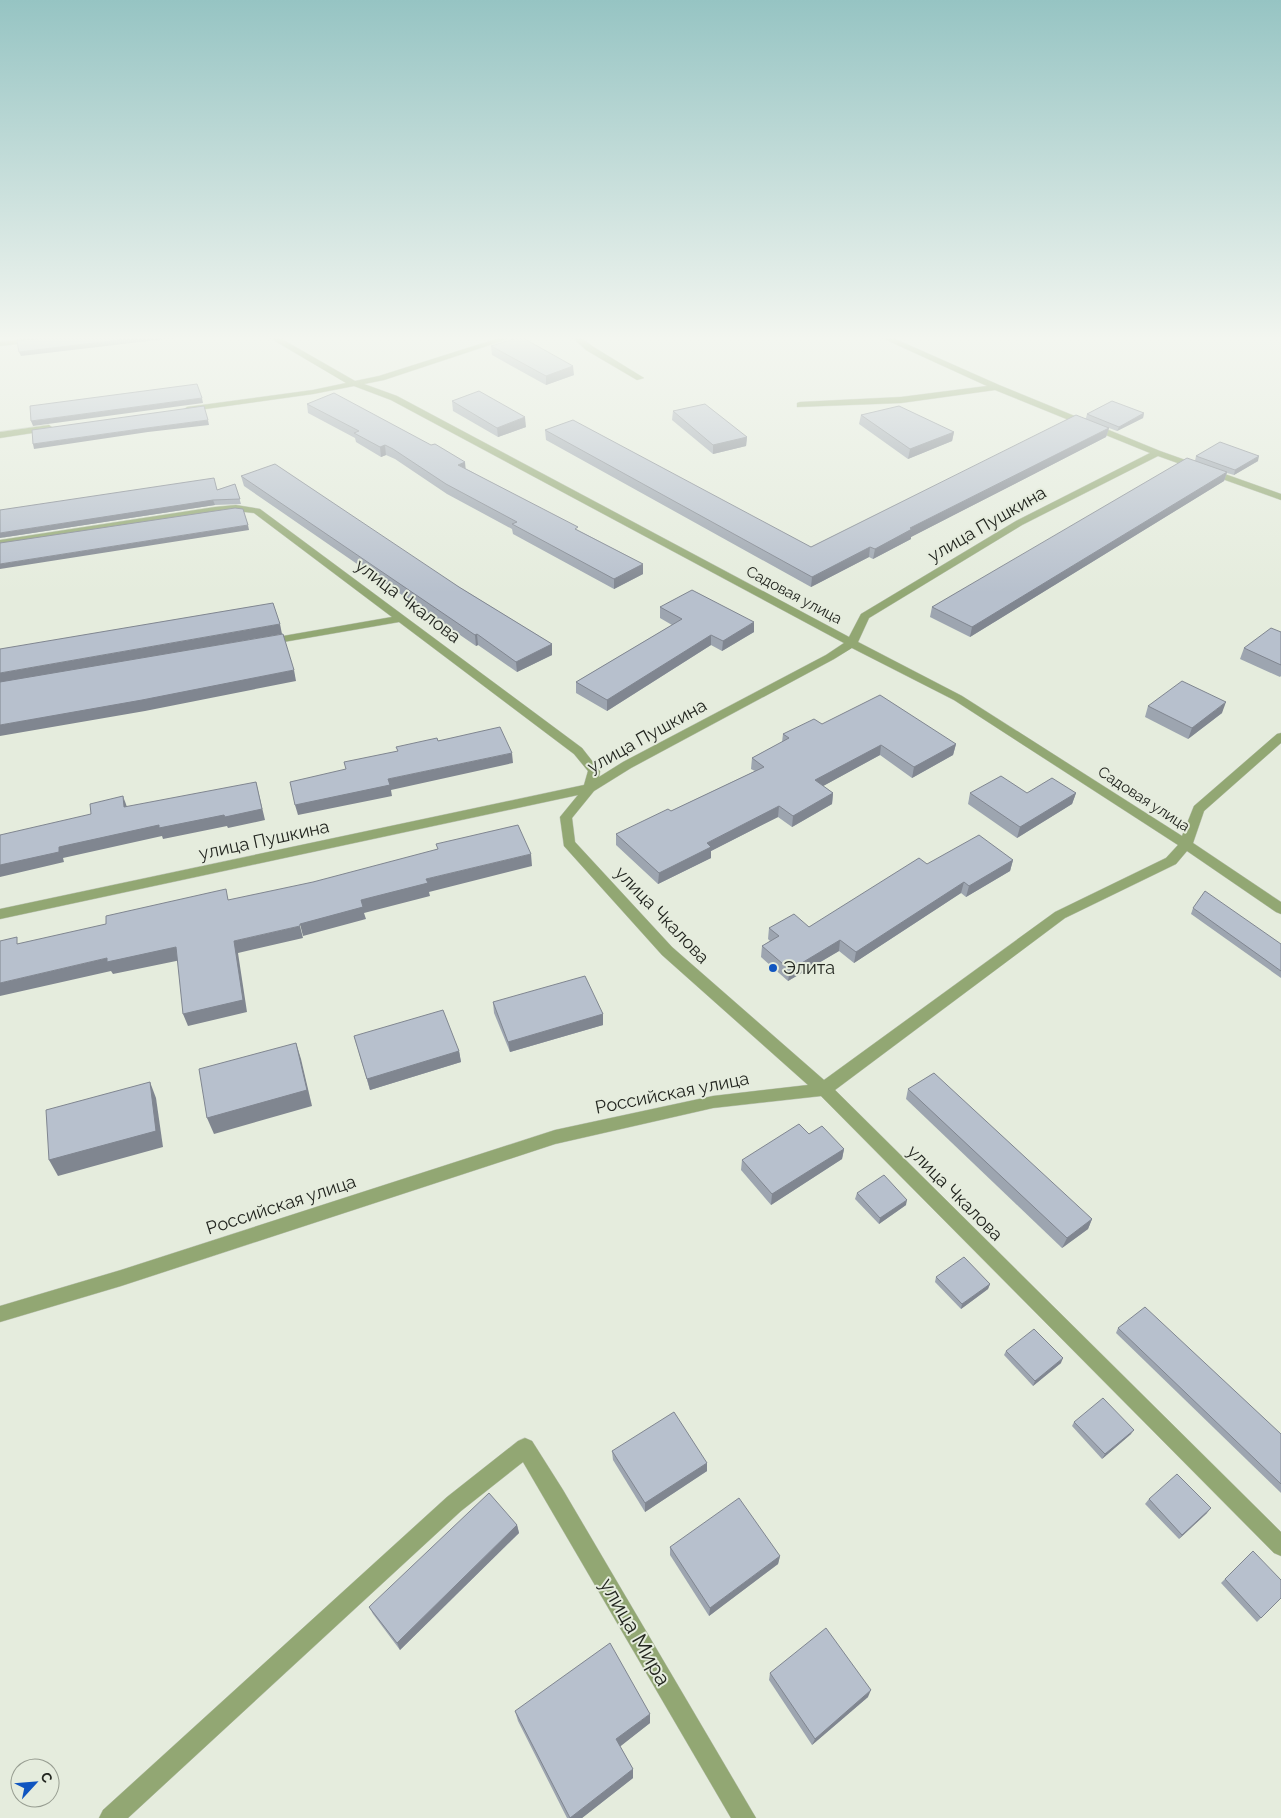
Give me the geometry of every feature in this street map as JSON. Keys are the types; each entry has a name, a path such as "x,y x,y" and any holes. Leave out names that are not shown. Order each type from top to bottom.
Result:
{"street":[{"name":"Садовая улица","path":"440,423 958,698 1186,844 1281,909"},
{"path":"1083,423 1157,453 1281,497"},
{"path":"0,435 57,428"},
{"name":"улица Пушкина","path":"0,914 590,788 626,765 830,657 852,643 865,616 1019,523 1157,453"},
{"name":"улица Чкалова","path":"0,543 215,510 236,508 257,511 578,751 594,771 590,788 566,817 569,844 667,951 824,1089 1281,1546"},
{"path":"254,644 401,619"},
{"name":"Российская улица","path":"0,1314 121,1278 555,1137 713,1102 824,1089 1060,915 1171,861 1186,844 1198,809 1281,737"},
{"name":"улица Мира","path":"111,1818 454,1504 525,1448 556,1497 744,1818"}],"building":[{"path":"83,423 187,423 33,444 32,430"},
{"path":"343,423 390,423 431,445 435,444 465,462 458,465 578,527 575,529 643,564 614,579 512,524 517,522 446,484 393,449 385,445 380,447 354,433 359,431"},
{"path":"488,423 510,423 497,428"},
{"path":"565,423 578,423 811,547 1060,423 1096,423 1109,428 910,528 912,529 875,549 870,547 812,577 545,430"},
{"path":"687,423 729,423 747,437 713,445"},
{"path":"872,423 935,423 954,432 910,449"},
{"path":"1109,423 1126,423 1119,427"},
{"path":"1220,442 1259,456 1235,470 1196,456"},
{"path":"1187,458 1227,472 972,627 932,607"},
{"path":"275,464 459,587 552,644 516,662 241,476"},
{"path":"214,478 217,490 235,484 240,499 213,500 0,533 0,510"},
{"path":"235,508 243,509 248,525 0,564 0,543"},
{"path":"692,590 754,622 723,641 711,635 607,700 576,682 682,619 660,607"},
{"path":"273,603 280,624 0,673 0,649"},
{"path":"1271,628 1281,632 1281,665 1244,648"},
{"path":"283,634 294,670 142,700 0,725 0,682"},
{"path":"1182,681 1226,702 1192,728 1148,706"},
{"path":"880,695 956,744 914,767 881,745 815,780 833,793 793,816 779,806 707,843 711,847 659,873 616,834 668,809 671,811 764,767 752,758 789,738 783,734 814,719 822,724"},
{"path":"500,727 512,753 388,779 390,785 295,805 290,782 346,769 344,762 398,751 396,747 437,738 438,741"},
{"path":"1001,776 1027,793 1052,778 1076,793 1020,827 970,793"},
{"path":"256,782 262,809 159,828 159,825 59,847 59,852 0,865 0,835 91,814 90,804 123,796 124,807"},
{"path":"518,825 531,854 426,879 428,883 361,900 363,907 300,924 300,926 234,941 243,1000 183,1014 176,947 107,962 107,958 0,983 0,941 17,937 17,944 106,924 106,916 226,889 228,900 313,882 438,849 436,844"},
{"path":"979,835 1013,860 969,886 964,882 856,952 840,940 790,970 762,946 779,936 769,928 794,914 809,927 919,858 927,864"},
{"path":"1205,891 1281,944 1281,971 1193,908"},
{"path":"585,976 603,1014 508,1042 493,1002"},
{"path":"443,1010 459,1051 367,1079 354,1036"},
{"path":"296,1043 307,1090 207,1118 199,1069"},
{"path":"934,1073 1092,1219 1067,1238 908,1089"},
{"path":"150,1082 156,1131 49,1160 46,1110"},
{"path":"799,1124 809,1134 822,1126 844,1149 772,1194 742,1160"},
{"path":"884,1175 907,1200 880,1218 857,1193"},
{"path":"964,1257 990,1284 962,1304 936,1277"},
{"path":"1145,1307 1281,1434 1281,1484 1118,1328"},
{"path":"1034,1329 1063,1358 1035,1381 1006,1351"},
{"path":"1103,1398 1134,1430 1105,1454 1074,1422"},
{"path":"674,1412 707,1463 645,1503 612,1451"},
{"path":"1177,1474 1211,1508 1182,1535 1149,1499"},
{"path":"489,1493 517,1525 397,1643 369,1607"},
{"path":"739,1498 780,1556 710,1608 670,1547"},
{"path":"1253,1551 1281,1580 1281,1598 1261,1618 1225,1579"},
{"path":"826,1628 871,1690 815,1739 770,1673"},
{"path":"610,1643 650,1714 616,1739 633,1769 570,1818 515,1711"}],"place":[{"name":"Элита","path":"773,968"}]}
